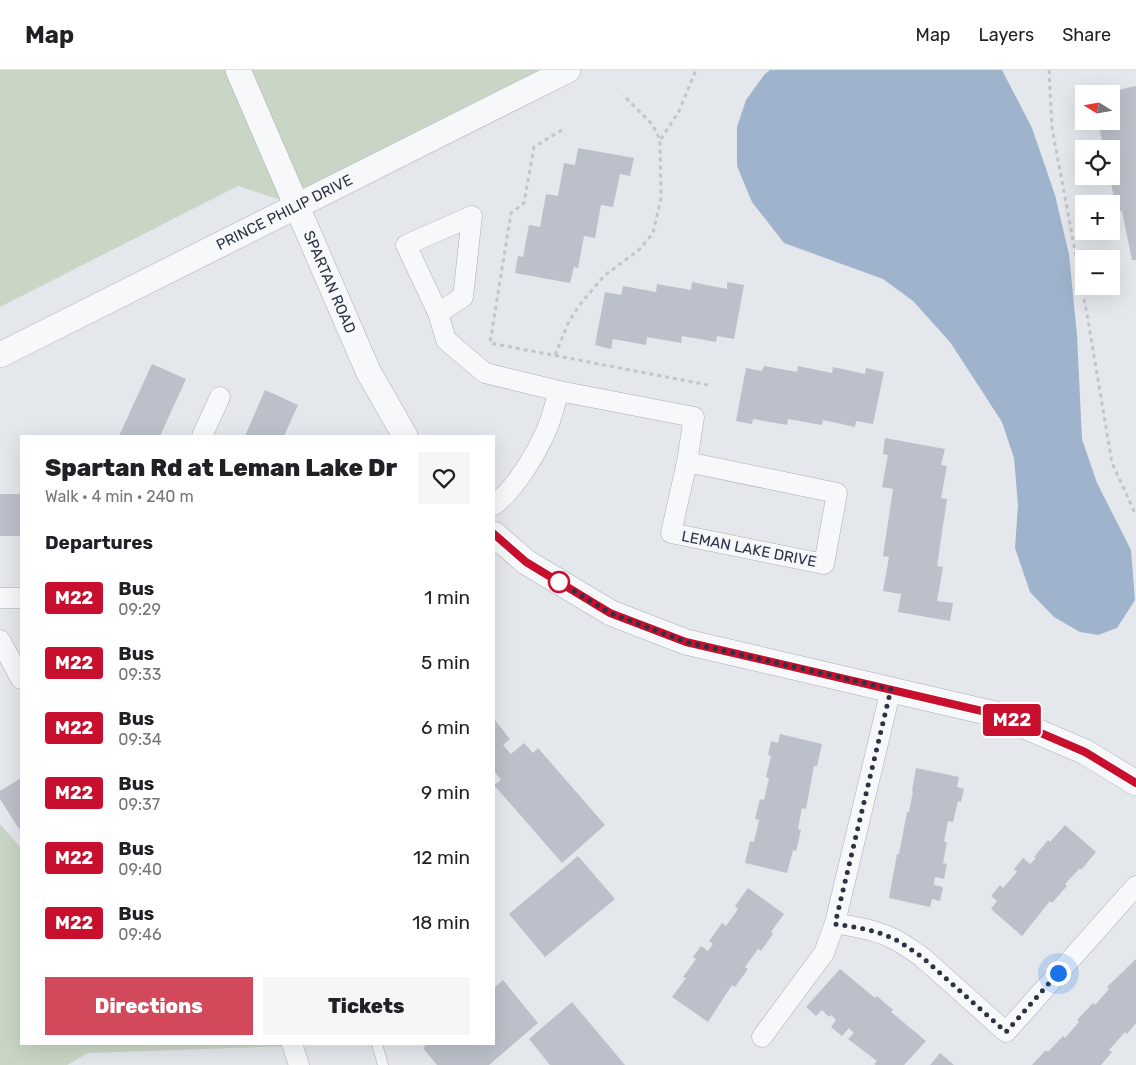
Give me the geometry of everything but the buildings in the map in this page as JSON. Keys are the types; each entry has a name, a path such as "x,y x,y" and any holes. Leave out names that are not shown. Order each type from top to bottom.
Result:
{"street":[{"name":"SPARTAN ROAD","path":"238,70 368,370 404,435"},
{"name":"PRINCE PHILIP DRIVE","path":"0,355 568,70"},
{"name":"LEMAN LAKE DRIVE","path":"438,313 463,297 472,216 406,245 438,313 446,340 485,373 559,392 694,417 687,462 671,533 824,564 837,493 687,462"},
{"path":"495,504 503,498 528,464 547,428 559,392"},
{"path":"202,435 220,397"},
{"path":"495,535 526,562 610,613 686,642 999,715 1085,752 1136,783"},
{"path":"0,598 20,598"},
{"path":"0,640 20,677"},
{"path":"762,1037 824,953 835,924 891,689"},
{"path":"835,924 868,930 894,939 907,946 922,957 1006,1032 1136,886"},
{"path":"292,1045 299,1065"}],"lane":[{"path":"378,1045 383,1065"}],"path":[{"path":"660,140 679,111 696,70"},
{"path":"1048,70 1052,128 1088,320 1112,463 1136,515"},
{"path":"555,355 569,322 581,303 605,275 639,250 653,232 661,198 660,140 652,124 623,95"},
{"path":"562,130 534,147 524,203 512,213 490,343 708,385"}],"green space":[{"path":"0,70 568,70 297,205 238,186 0,307"},
{"path":"0,824 20,847 20,1045 293,1046 88,1053 67,1065 0,1065"}],"water":[{"path":"770,70 1002,70 1032,128 1055,195 1069,254 1077,335 1082,439 1097,483 1131,550 1135,600 1117,628 1098,635 1080,632 1054,617 1030,592 1015,548 1018,505 1014,458 1002,422 950,342 913,301 883,279 784,243 752,202 737,166 737,127 746,100"}],"bus line":[{"name":"M22","path":"495,535 526,562 610,613 686,642 999,715 1085,752 1136,783"}],"route":[{"path":"559,582 610,613 686,642 891,689 835,924 868,930 894,939 907,946 922,957 1006,1032 1058,973"}]}
